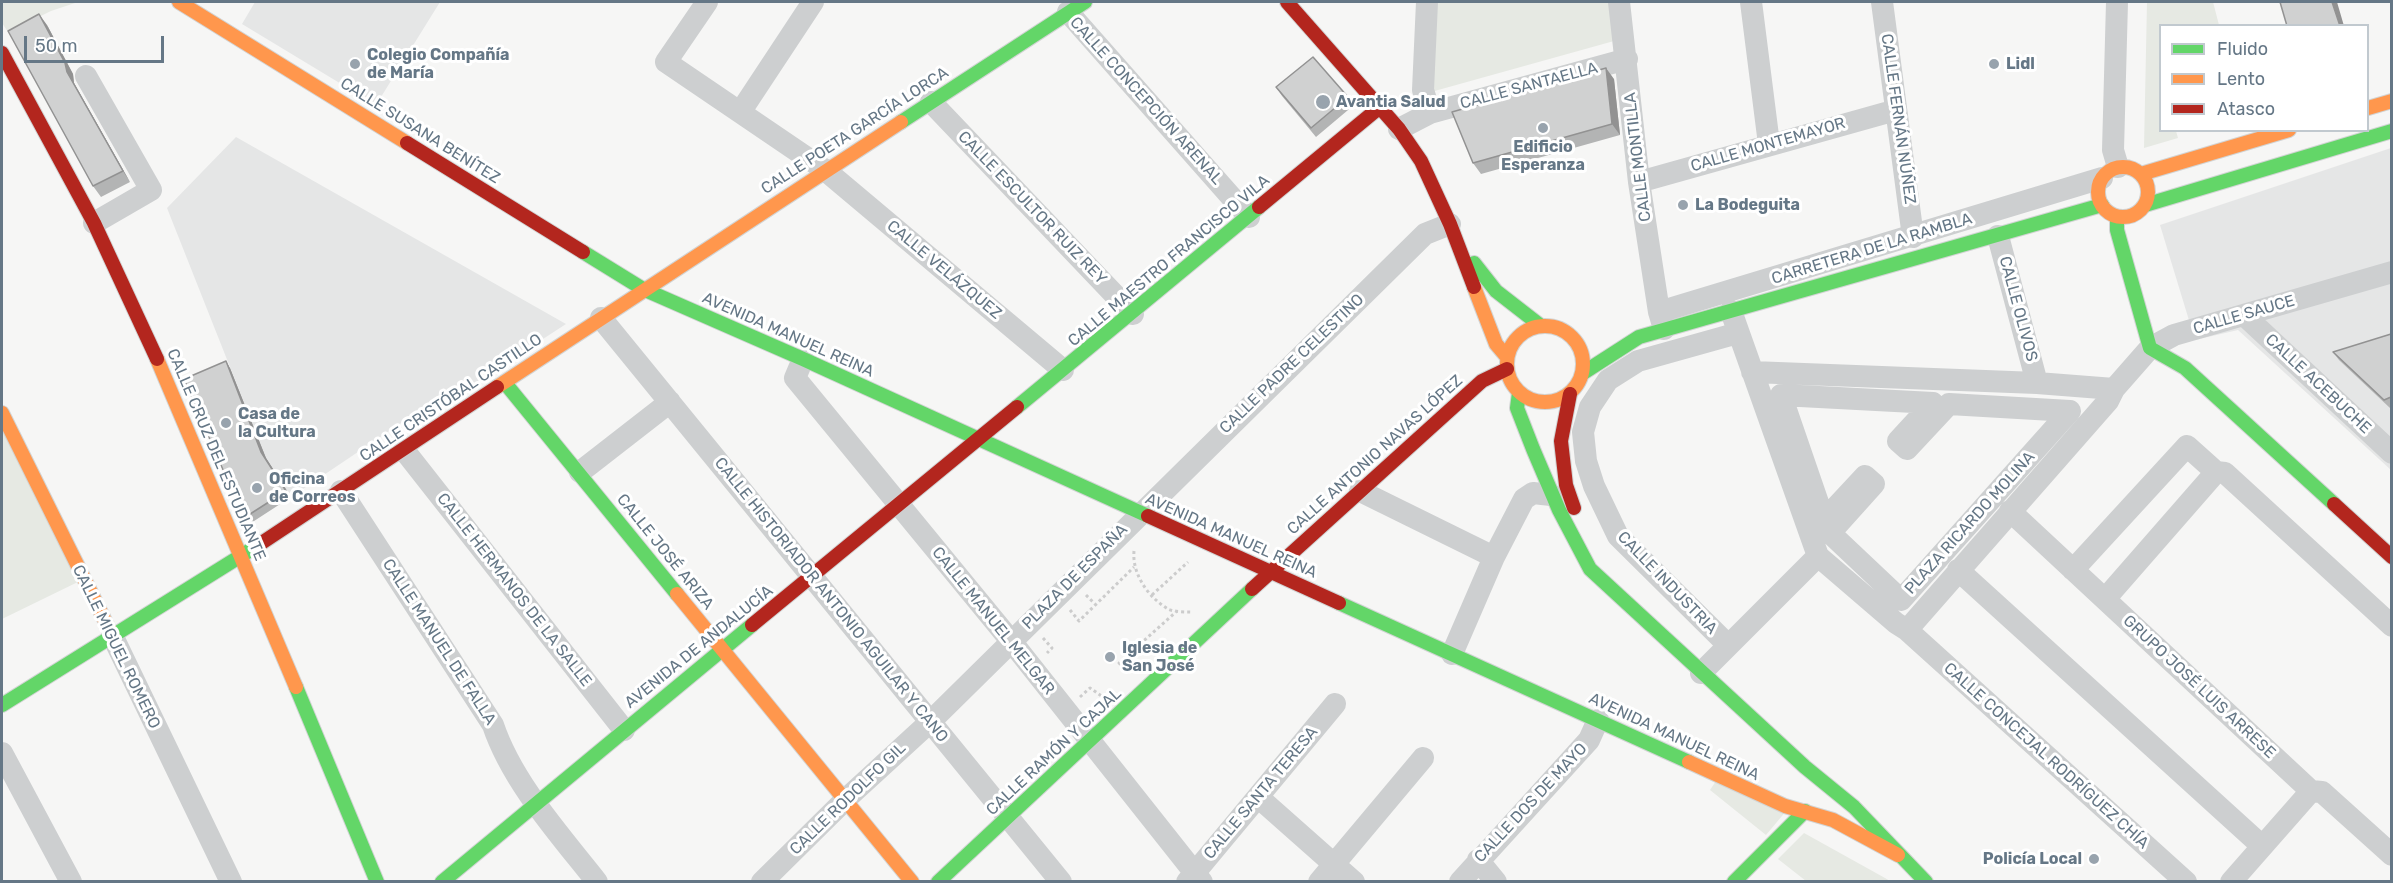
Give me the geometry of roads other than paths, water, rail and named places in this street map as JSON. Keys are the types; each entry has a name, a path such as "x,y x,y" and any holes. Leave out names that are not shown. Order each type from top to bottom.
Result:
{"street":[{"name":"CALLE SUSANA BENÍTEZ","path":"179,2 643,289"},
{"name":"CALLE VELÁZQUEZ","path":"707,2 666,62 825,170 1063,370"},
{"path":"741,111 813,2"},
{"path":"1287,2 1399,129 1421,161 1450,224 1496,344 1507,363"},
{"path":"1427,2 1423,90 1430,113"},
{"name":"CALLE MONTILLA","path":"1619,2 1639,182 1662,321"},
{"path":"1751,2 1769,144"},
{"name":"CALLE FERNÁN NÚÑEZ","path":"1882,2 1913,237"},
{"path":"2117,2 2113,150 2110,173 2098,194 2102,205 2110,214 2117,217 2133,216 2145,205 2391,131"},
{"name":"CALLE POETA GARCÍA LORCA","path":"643,289 1076,7"},
{"name":"CALLE CONCEPCIÓN ARENAL","path":"1076,7 1249,217"},
{"name":"CALLE CRUZ DEL ESTUDIANTE","path":"2,53 94,223 139,316 242,556 377,882"},
{"name":"CALLE SANTAELLA","path":"1399,129 1430,113 1627,59"},
{"path":"86,76 150,190 94,223"},
{"path":"2369,107 2391,101"},
{"name":"CALLE ESCULTOR RUIZ REY","path":"931,102 1133,314"},
{"name":"CALLE MAESTRO FRANCISCO VILA","path":"978,438 1133,314 1380,107"},
{"name":"CALLE MONTEMAYOR","path":"1639,182 1896,110"},
{"path":"2141,174 2282,132"},
{"path":"2110,173 2126,167 2141,174 2148,189 2145,205"},
{"name":"CARRETERA DE LA RAMBLA","path":"1583,373 1662,321 2110,173"},
{"name":"CARRETERA DE LA RAMBLA","path":"1662,321 1731,310 2102,205"},
{"path":"2117,217 2117,230 2150,348 2185,368 2391,557"},
{"path":"1450,224 1483,277 1504,300 1541,326"},
{"name":"CALLE PADRE CELESTINO","path":"1140,513 1425,234 1450,224"},
{"name":"CALLE OLIVOS","path":"1998,236 2037,383"},
{"name":"CALLE SAUCE","path":"2114,389 2150,348 2174,335 2391,272"},
{"name":"CALLE CRISTÓBAL CASTILLO","path":"2,705 242,556 643,289"},
{"name":"AVENIDA MANUEL REINA","path":"643,289 803,358 1785,806 1805,800 1833,820 1898,855"},
{"path":"1731,310 1818,556 1907,630"},
{"name":"CALLE ACEBUCHE","path":"2244,315 2391,453"},
{"name":"CALLE HISTORIADOR ANTONIO AGUILAR Y CANO","path":"601,318 1061,882"},
{"path":"1541,326 1551,326 1569,334 1581,351 1583,373 1576,388 1561,400 1550,402 1528,399 1520,393 1509,378 1507,363 1510,348 1522,333 1541,326"},
{"name":"CALLE INDUSTRIA","path":"1728,645 1618,536 1594,486 1586,461 1583,432 1590,407 1608,380 1628,367 1638,361 1738,333"},
{"path":"1569,334 1587,334"},
{"name":"CARRETERA DE LA RAMBLA","path":"1617,335 1639,337"},
{"name":"CALLE MANUEL MELGAR","path":"803,358 795,378 1032,667 1195,878"},
{"name":"CALLE ANTONIO NAVAS LÓPEZ","path":"1270,572 1482,381 1507,363"},
{"path":"1752,372 2037,383 2114,389"},
{"name":"CALLE JOSÉ ARIZA","path":"505,382 912,882"},
{"name":"PLAZA RICARDO MOLINA","path":"1907,630 2108,401 2114,389"},
{"name":"CALLE INDUSTRIA","path":"1520,393 1517,408 1551,495 1590,569 1805,767 1821,777 1881,832 1898,855"},
{"name":"CALLE INDUSTRIA","path":"1570,394 1561,441 1566,485 1581,528 1628,602"},
{"name":"PLAZA RICARDO MOLINA","path":"1781,395 1933,403 1898,441 1907,449 1949,404 2070,411 1901,600 1830,534 1874,484 1865,476 1824,520 1781,395"},
{"path":"580,472 669,402"},
{"name":"CALLE MIGUEL ROMERO","path":"2,413 231,882"},
{"name":"AVENIDA DE ANDALUCÍA","path":"441,882 978,438"},
{"path":"2073,570 2187,446 2216,472 2225,473 2391,626"},
{"name":"CALLE HERMANOS DE LA SALLE","path":"404,450 624,730"},
{"path":"2105,599 2216,472"},
{"name":"CALLE MANUEL DE FALLA","path":"341,491 493,725 500,746 538,807 597,882"},
{"path":"1360,491 1494,557"},
{"path":"1452,654 1494,557 1524,499 1533,493 1551,495"},
{"name":"GRUPO JOSÉ LUIS ARRESE","path":"2010,511 2311,791 2322,792 2391,855"},
{"name":"PLAZA DE ESPAÑA","path":"1011,641 1140,513"},
{"path":"1701,673 1818,556"},
{"path":"1958,570 2262,846"},
{"name":"CALLE RAMÓN Y CAJAL","path":"938,882 1270,572"},
{"name":"CALLE CONCEJAL RODRÍGUEZ CHÍA","path":"1907,630 2186,882"},
{"name":"CALLE RODOLFO GIL","path":"762,882 846,799 930,722 1011,641"},
{"name":"CALLE SANTA TERESA","path":"1195,878 1335,704"},
{"name":"CALLE DOS DE MAYO","path":"1460,882 1589,740 1598,720"},
{"path":"2,753 71,882"},
{"path":"1319,882 1423,758"},
{"path":"1734,882 1805,800 1805,767"},
{"path":"2231,882 2311,791"},
{"path":"1258,797 1354,882"},
{"path":"1898,855 1926,882"},
{"path":"1478,860 1496,882"},
{"path":"456,870 465,882"}],"place":[{"name":"Colegio Compañía de María","path":"355,64"},
{"name":"Lidl","path":"1994,64"},
{"name":"Avantia Salud","path":"1323,102"},
{"name":"Edificio Esperanza","path":"1543,128"},
{"name":"La Bodeguita","path":"1683,205"},
{"name":"Casa de la Cultura","path":"226,423"},
{"name":"Oficina de Correos","path":"257,488"},
{"name":"Iglesia de San José","path":"1110,657"},
{"name":"Policía Local","path":"2094,859"}]}
